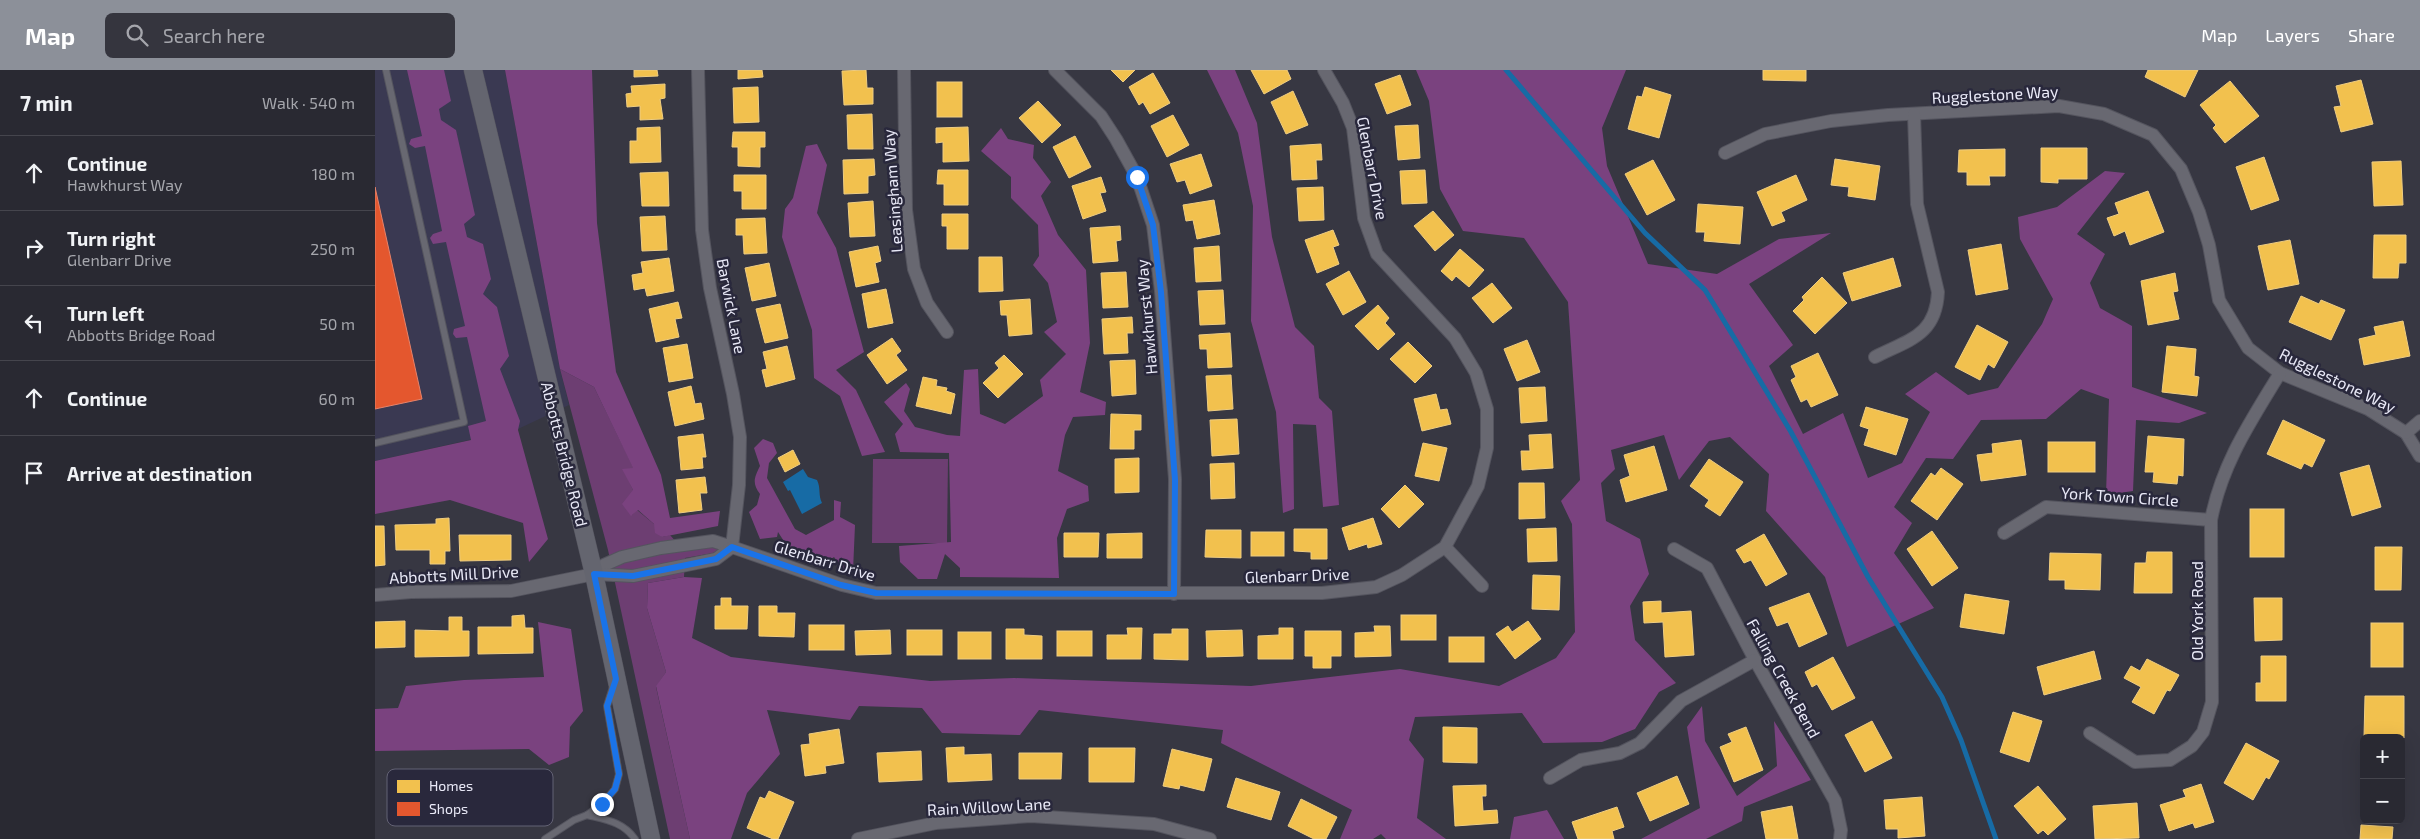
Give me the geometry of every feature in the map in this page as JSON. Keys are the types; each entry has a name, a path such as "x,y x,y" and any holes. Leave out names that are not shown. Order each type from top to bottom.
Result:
{"main road":[{"name":"Abbotts Bridge Road","path":"473,70 594,574 651,839"}],"street":[{"name":"Barwick Lane","path":"698,70 702,230 711,288 733,394 739,437 739,485 732,547"},
{"name":"Leasingham Way","path":"904,70 906,210 914,270 927,303 947,332"},
{"name":"Hawkhurst Way","path":"1055,70 1101,116 1116,139 1137,177 1153,225 1175,480 1174,594"},
{"name":"Glenbarr Drive","path":"594,574 604,564 622,557 661,548 713,541 841,585 876,593 1322,594 1376,587 1402,575 1445,547 1478,486 1487,448 1487,409 1476,372 1455,338 1377,254 1364,218 1353,128 1343,103 1324,70"},
{"name":"Rugglestone Way","path":"1725,153 1765,134 1831,122 1914,114 2059,106 2104,114 2153,135 2181,169 2185,177 2209,245 2219,300 2248,348 2279,373 2368,409 2407,433 2420,456"},
{"path":"1875,357 1926,331 1937,307 1937,292 1917,204 1914,114"},
{"name":"Old York Road","path":"2090,733 2135,762 2170,760 2193,746 2203,732 2212,702 2211,520 2217,491 2233,450 2279,373"},
{"path":"2407,433 2420,421"},
{"name":"York Town Circle","path":"2004,533 2046,507 2211,520"},
{"path":"594,574 633,576 716,559 732,547"},
{"path":"1445,547 1482,586"},
{"name":"Falling Creek Bend","path":"1674,549 1707,568 1755,660 1835,801 1841,830 1840,839"},
{"name":"Abbotts Mill Drive","path":"375,595 411,592 511,591 594,574"},
{"path":"1550,778 1581,760 1620,753 1640,743 1681,701 1755,660"},
{"name":"Rain Willow Lane","path":"859,839 936,823 1031,816 1154,824 1210,839"}],"lane":[{"path":"375,443 464,422 386,70"},
{"path":"545,839 574,820 587,815 602,804 615,789 619,774 607,706 616,679"},
{"path":"587,815 628,828 635,839"}],"shaded area":[{"path":"375,70 505,70 560,369 569,405 518,429 375,461"},
{"path":"407,70 444,70 451,101 439,109 441,120 456,130 475,215 464,224 467,237 483,244 491,279 483,294 497,307 509,356 500,369 520,421 518,430 548,539 529,562 523,523 450,500 375,514 375,461 471,440 468,426 486,421 467,337 456,338 453,334 454,329 465,326 446,242 433,244 430,238 433,234 442,231 425,146 415,148 409,144 411,139 422,136"},
{"path":"505,70 592,70 597,223 616,372 661,475 670,518 720,511 718,526 662,537 655,533 654,524 638,510 631,516 622,504 633,490 622,469 633,468 594,387 560,369"},
{"path":"1207,70 1235,70 1257,123 1272,237 1295,327 1314,346 1319,398 1332,411 1339,505 1323,507 1316,425 1293,424 1294,509 1283,513 1276,412 1251,321 1253,206 1238,133"},
{"path":"1416,70 1626,70 1602,128 1607,166 1648,264 1717,274 1779,239 1831,233 1749,284 1793,345 1769,366 1803,434 1843,413 1868,478 1902,463 1930,412 1905,394 1936,372 1968,395 1998,388 2042,324 2053,299 2020,239 2018,217 2057,207 2105,171 2125,173 2077,234 2105,254 2090,283 2100,308 2132,326 2132,387 2207,413 2179,423 2136,420 2133,491 2106,495 2109,399 2081,389 2046,419 1981,420 1953,459 1926,458 1894,507 1912,523 1894,553 1934,608 1847,647 1825,577 1766,511 1769,474 1730,437 1709,441 1679,480 1664,435 1611,450 1615,469 1601,483 1606,521 1640,539 1649,574 1630,606 1635,640 1676,683 1659,692 1635,729 1602,742 1543,743 1522,713 1415,717 1409,740 1424,759 1417,818 1446,839 1386,839 1381,834 1373,839 1340,839 1352,810 1221,743 1223,730 1039,710 1020,735 942,733 922,708 859,706 850,720 767,710 780,754 747,793 731,839 690,839 656,686 666,672 647,608 648,583 684,577 702,578 692,638 731,657 930,681 1014,678 1251,686 1400,669 1499,686 1556,658 1575,632 1572,524 1561,501 1580,480 1568,302 1524,238 1463,231 1440,189 1429,101"},
{"path":"1001,128 1008,139 1034,145 1033,158 1051,182 1041,196 1058,235 1086,270 1090,343 1080,392 1106,402 1105,415 1073,417 1065,435 1058,471 1088,486 1089,501 1067,509 1057,538 1059,578 960,577 960,568 945,554 937,579 918,579 900,562 899,546 951,542 949,453 900,452 895,434 903,424 884,402 906,383 910,389 904,411 915,427 947,435 960,436 964,370 978,369 980,414 1005,424 1043,396 1040,380 1066,354 1044,332 1057,322 1048,283 1033,265 1039,256 1038,225 1011,198 1011,177 981,151"},
{"path":"817,144 827,165 817,213 836,248 864,352 836,370 856,390 885,452 862,456 840,396 814,378 812,330 782,237 785,209 793,198 806,146"},
{"path":"560,369 594,387 634,469 623,469 633,490 632,515 637,510 654,524 662,537 670,535 683,550 718,544 719,552 685,558 684,577 648,583 647,608 666,672 656,687 690,839 670,839 608,550"},
{"path":"763,439 773,443 777,453 769,463 767,478 795,529 806,535 834,520 834,500 841,502 840,517 855,525 853,571 843,569 834,557 827,562 787,546 778,532 777,537 760,539 749,512 757,505 760,494 756,487 755,477 760,466 754,448"},
{"path":"873,459 948,459 947,543 872,543"},
{"path":"538,622 571,629 583,711 570,727 569,757 549,765 529,749 375,751 375,709 398,708 406,686 464,680 544,677"},
{"path":"1702,706 1705,741 1737,796 1777,766 1774,721 1811,780 1744,807 1742,821 1706,839 1641,839 1700,808 1687,727"},
{"path":"1547,810 1564,839 1510,839 1514,817"}],"water":[{"path":"803,469 808,477 817,480 822,503 802,514 790,490 788,491 783,482"}],"building: Homes":[{"path":"634,70 657,70 658,76 634,77"},
{"path":"738,70 762,70 763,77 738,79"},
{"path":"866,70 867,88 873,88 873,104 844,105 842,71"},
{"path":"1111,70 1135,70 1123,82"},
{"path":"1251,70 1287,70 1291,79 1264,94"},
{"path":"1763,70 1806,70 1806,81 1763,80"},
{"path":"2148,70 2198,70 2185,97 2145,77"},
{"path":"1153,73 1170,103 1150,114 1143,102 1139,105 1129,87"},
{"path":"1400,75 1411,105 1387,114 1375,84"},
{"path":"2361,80 2373,124 2341,132 2334,107 2341,106 2336,86"},
{"path":"2230,81 2259,116 2225,143 2213,128 2216,125 2200,105"},
{"path":"937,82 962,82 962,117 937,117"},
{"path":"665,84 665,98 660,99 663,119 640,120 640,106 627,107 626,94 632,93 631,86"},
{"path":"758,87 759,122 734,123 733,88"},
{"path":"1645,87 1671,95 1659,138 1628,129 1637,96 1642,97"},
{"path":"1293,91 1308,125 1286,134 1271,102"},
{"path":"1038,101 1061,125 1042,143 1019,118"},
{"path":"872,114 873,149 848,149 847,115"},
{"path":"1173,115 1189,145 1167,157 1151,126"},
{"path":"1418,125 1420,158 1398,160 1395,126"},
{"path":"660,127 661,162 630,163 630,141 637,141 637,128"},
{"path":"968,127 969,161 943,162 943,142 936,143 936,128"},
{"path":"733,132 765,132 765,147 760,147 760,167 738,166 738,147 732,147"},
{"path":"1075,136 1091,167 1069,178 1053,147"},
{"path":"1321,144 1322,160 1316,160 1317,179 1292,180 1290,146"},
{"path":"2041,148 2087,148 2087,179 2058,179 2058,183 2041,182"},
{"path":"2005,149 2005,176 1989,176 1990,185 1967,185 1967,172 1958,172 1959,150"},
{"path":"1201,154 1212,186 1190,194 1185,180 1177,182 1170,164"},
{"path":"2264,157 2279,200 2251,210 2236,167"},
{"path":"874,159 875,175 868,176 868,193 844,194 843,160"},
{"path":"1835,159 1880,166 1875,200 1848,196 1849,187 1831,185"},
{"path":"1653,160 1675,200 1647,215 1625,174"},
{"path":"2401,161 2403,205 2374,206 2372,162"},
{"path":"938,170 968,170 968,205 944,205 944,184 937,184"},
{"path":"1425,170 1427,203 1402,204 1400,171"},
{"path":"668,172 669,206 642,206 640,173"},
{"path":"734,175 766,175 766,209 742,209 742,191 734,191"},
{"path":"1796,175 1807,200 1781,212 1785,221 1772,226 1757,192"},
{"path":"1101,177 1106,192 1100,193 1106,211 1083,219 1072,186"},
{"path":"1323,187 1324,220 1299,221 1297,188"},
{"path":"2148,191 2164,232 2130,245 2125,231 2114,236 2107,218 2119,214 2115,203"},
{"path":"1214,200 1220,234 1197,239 1193,220 1186,221 1183,205"},
{"path":"873,201 875,236 850,237 848,203"},
{"path":"1698,204 1743,207 1740,244 1704,241 1705,232 1696,232"},
{"path":"1433,211 1454,235 1435,251 1414,226"},
{"path":"942,214 968,214 968,249 947,249 947,226 942,226"},
{"path":"665,216 667,250 642,251 640,217"},
{"path":"765,218 767,253 744,254 743,235 736,235 736,219"},
{"path":"1120,226 1121,240 1116,241 1118,261 1093,263 1090,228"},
{"path":"1333,230 1339,245 1333,247 1339,264 1317,273 1305,240"},
{"path":"2374,235 2406,235 2406,263 2399,263 2398,278 2373,278"},
{"path":"2290,240 2299,284 2268,290 2258,246"},
{"path":"2001,244 2008,289 1976,295 1968,250"},
{"path":"878,246 881,261 875,263 879,282 856,287 849,252"},
{"path":"1219,246 1221,281 1196,282 1194,248"},
{"path":"1460,249 1484,270 1469,287 1456,276 1452,281 1441,271"},
{"path":"979,257 1002,257 1003,291 979,292"},
{"path":"669,258 674,291 647,296 645,288 634,290 632,275 643,273 641,262"},
{"path":"1893,258 1901,286 1852,301 1843,273"},
{"path":"769,263 776,296 752,301 745,268"},
{"path":"1349,271 1366,302 1343,315 1326,284"},
{"path":"1126,272 1128,307 1103,308 1101,273"},
{"path":"2175,273 2178,291 2173,292 2179,319 2148,325 2141,281"},
{"path":"1822,277 1847,303 1815,334 1793,311 1804,300 1802,297"},
{"path":"1492,283 1512,308 1493,323 1472,298"},
{"path":"886,289 893,323 868,328 862,294"},
{"path":"1223,290 1225,324 1200,325 1198,291"},
{"path":"2301,296 2319,304 2321,300 2345,310 2331,340 2289,322"},
{"path":"1030,299 1032,334 1009,336 1007,315 1001,315 1000,301"},
{"path":"678,302 682,318 675,319 679,337 656,342 649,309"},
{"path":"780,304 788,338 765,343 756,309"},
{"path":"1378,305 1389,318 1385,323 1395,334 1378,350 1355,326"},
{"path":"1132,317 1133,333 1127,333 1128,353 1104,354 1102,319"},
{"path":"2403,321 2410,356 2364,365 2359,339 2376,335 2374,327"},
{"path":"1977,325 2008,342 1994,368 1988,364 1980,380 1955,367"},
{"path":"1230,333 1232,367 1208,368 1207,349 1200,349 1199,335"},
{"path":"892,338 901,351 896,355 907,370 887,384 867,355"},
{"path":"1527,340 1540,372 1517,381 1504,349"},
{"path":"1408,342 1432,366 1415,383 1390,359"},
{"path":"687,344 693,378 669,382 663,348"},
{"path":"787,346 795,379 766,387 762,370 767,369 763,352"},
{"path":"2167,346 2196,349 2194,376 2199,377 2197,396 2162,392"},
{"path":"1818,353 1838,395 1811,407 1807,399 1801,402 1791,380 1796,377 1791,366"},
{"path":"1004,355 1023,374 998,398 983,383 999,368 995,363"},
{"path":"1135,360 1136,394 1112,396 1110,361"},
{"path":"1231,375 1233,409 1208,411 1206,376"},
{"path":"923,377 937,380 936,386 947,388 946,391 955,394 951,414 916,406"},
{"path":"691,386 695,404 701,403 704,419 675,426 668,392"},
{"path":"1545,387 1547,421 1521,423 1519,388"},
{"path":"1436,394 1440,410 1447,409 1451,424 1422,431 1414,399"},
{"path":"1866,407 1908,419 1896,455 1864,445 1869,429 1860,426"},
{"path":"1111,414 1141,415 1141,430 1134,430 1134,449 1110,449"},
{"path":"1237,419 1239,454 1212,456 1210,420"},
{"path":"2283,420 2325,440 2312,467 2304,463 2301,469 2267,454"},
{"path":"703,434 706,457 702,457 703,468 681,470 678,437"},
{"path":"1551,434 1553,468 1522,470 1521,451 1530,451 1529,435"},
{"path":"2148,436 2184,439 2183,476 2178,475 2177,484 2153,482 2154,472 2145,472"},
{"path":"2021,440 2026,475 1981,481 1977,455 1993,453 1992,444"},
{"path":"2048,442 2095,442 2095,472 2048,472"},
{"path":"1423,443 1447,448 1439,481 1415,476"},
{"path":"1654,446 1667,490 1626,502 1620,480 1630,476 1624,455"},
{"path":"793,450 800,464 785,472 778,458"},
{"path":"1139,458 1139,492 1115,493 1115,459"},
{"path":"1709,459 1743,482 1720,516 1705,506 1709,500 1690,486"},
{"path":"1234,463 1235,498 1211,499 1210,464"},
{"path":"2369,465 2381,507 2352,516 2340,473"},
{"path":"1941,468 1963,484 1937,520 1911,501 1931,473 1935,476"},
{"path":"705,477 707,493 700,493 702,510 679,513 676,480"},
{"path":"1519,483 1544,483 1545,518 1519,519"},
{"path":"1405,485 1424,504 1399,528 1381,509"},
{"path":"2250,509 2284,509 2284,557 2250,557"},
{"path":"449,518 450,551 445,551 445,564 430,564 430,550 396,550 395,525 436,524 436,519"},
{"path":"1373,518 1382,544 1368,548 1367,544 1349,550 1342,528"},
{"path":"375,526 384,526 385,565 375,566"},
{"path":"1556,528 1557,561 1528,562 1527,529"},
{"path":"1294,529 1327,529 1327,559 1311,559 1311,552 1294,551"},
{"path":"1206,530 1241,530 1241,558 1205,557"},
{"path":"1932,531 1958,568 1932,586 1907,549"},
{"path":"1251,532 1284,532 1284,556 1251,556"},
{"path":"1064,533 1099,533 1098,557 1064,557"},
{"path":"1142,533 1142,558 1107,558 1107,534"},
{"path":"1764,534 1787,574 1766,586 1751,560 1744,563 1736,550"},
{"path":"459,535 511,535 511,560 460,561"},
{"path":"2375,547 2402,547 2401,590 2375,590"},
{"path":"2147,552 2172,552 2172,593 2134,593 2135,563 2146,563"},
{"path":"2050,553 2101,554 2100,590 2065,589 2065,580 2049,580"},
{"path":"1533,575 1560,576 1559,610 1532,609"},
{"path":"1809,593 1827,634 1799,647 1788,622 1777,626 1769,608"},
{"path":"1965,594 2009,601 2004,634 1960,627"},
{"path":"721,598 731,598 731,606 748,606 747,629 715,629 715,606 721,606"},
{"path":"2254,598 2282,598 2282,640 2255,641"},
{"path":"1661,601 1661,613 1691,611 1694,655 1665,657 1663,622 1644,623 1643,602"},
{"path":"759,606 777,606 777,613 795,613 794,637 759,636"},
{"path":"524,615 525,628 533,628 533,653 478,654 478,627 512,627 512,616"},
{"path":"1401,615 1436,615 1436,640 1401,640"},
{"path":"449,617 462,617 462,631 469,631 469,656 415,657 415,630 449,631"},
{"path":"405,621 405,647 375,648 375,622"},
{"path":"1528,621 1541,639 1515,659 1496,634 1508,626 1512,632"},
{"path":"2371,623 2403,623 2403,667 2371,667"},
{"path":"809,625 844,625 844,650 809,650"},
{"path":"1374,626 1390,626 1391,656 1355,657 1355,633 1375,632"},
{"path":"1127,628 1142,628 1141,659 1107,659 1107,635 1128,635"},
{"path":"1279,628 1293,628 1293,659 1258,659 1258,636 1279,635"},
{"path":"1006,629 1024,629 1024,635 1042,636 1042,659 1006,659"},
{"path":"1172,629 1188,629 1188,660 1154,659 1154,634 1172,634"},
{"path":"890,630 891,654 856,655 855,631"},
{"path":"907,630 942,630 942,655 907,655"},
{"path":"1242,630 1243,656 1207,657 1206,631"},
{"path":"1057,631 1092,631 1092,656 1057,656"},
{"path":"1305,631 1341,631 1341,656 1331,656 1331,668 1313,668 1313,656 1305,656"},
{"path":"958,632 991,632 991,659 958,659"},
{"path":"1449,637 1484,637 1484,662 1449,662"},
{"path":"2094,651 2101,679 2044,695 2037,667"},
{"path":"2261,656 2286,656 2286,701 2256,701 2256,683 2261,683"},
{"path":"1833,657 1855,698 1832,710 1817,684 1812,687 1805,672"},
{"path":"2147,659 2179,675 2170,691 2167,690 2154,714 2132,702 2141,687 2124,678 2131,666 2140,671"},
{"path":"2365,696 2404,696 2404,734 2364,734"},
{"path":"2013,712 2042,721 2029,762 2000,752"},
{"path":"1872,721 1892,758 1865,772 1845,735"},
{"path":"1443,727 1477,728 1477,763 1443,762"},
{"path":"1746,727 1763,770 1734,782 1720,747 1732,742 1728,734"},
{"path":"839,729 844,763 825,766 826,773 805,776 801,745 810,744 809,734"},
{"path":"2246,743 2279,761 2269,779 2266,777 2253,800 2224,783"},
{"path":"964,747 964,755 991,754 992,780 948,782 946,748"},
{"path":"1089,748 1135,748 1134,782 1089,782"},
{"path":"1172,749 1212,759 1204,791 1180,785 1179,789 1163,786"},
{"path":"921,751 922,780 879,782 877,753"},
{"path":"1019,753 1062,753 1061,779 1019,779"},
{"path":"1677,776 1689,804 1650,821 1637,793"},
{"path":"1236,778 1280,792 1271,820 1227,807"},
{"path":"2201,784 2214,822 2195,828 2193,823 2169,831 2160,805 2186,797 2183,790"},
{"path":"1486,785 1486,796 1482,796 1483,811 1497,810 1498,823 1455,826 1453,786"},
{"path":"2038,786 2066,819 2048,835 2043,830 2038,834 2014,806"},
{"path":"769,791 794,802 778,839 773,839 747,828 760,797 765,799"},
{"path":"1922,797 1925,836 1898,838 1898,829 1886,829 1884,800"},
{"path":"1301,799 1337,817 1326,839 1314,839 1288,826"},
{"path":"2137,803 2139,838 2095,839 2093,806"},
{"path":"1792,806 1798,839 1766,839 1761,812"},
{"path":"1617,807 1624,827 1612,831 1614,839 1578,839 1572,822"},
{"path":"2361,825 2393,827 2392,839 2360,839"}],"building: Shops":[{"path":"375,187 422,399 375,409"}],"waterway":[{"path":"1506,70 1645,233 1705,290 1791,432 1868,577 1942,697 1961,740 1996,839"}],"route":[{"path":"602,804 615,789 619,774 607,706 616,679 594,574 633,576 716,559 732,547 841,585 876,593 1174,594 1175,480 1161,292 1153,225 1137,177"}]}
